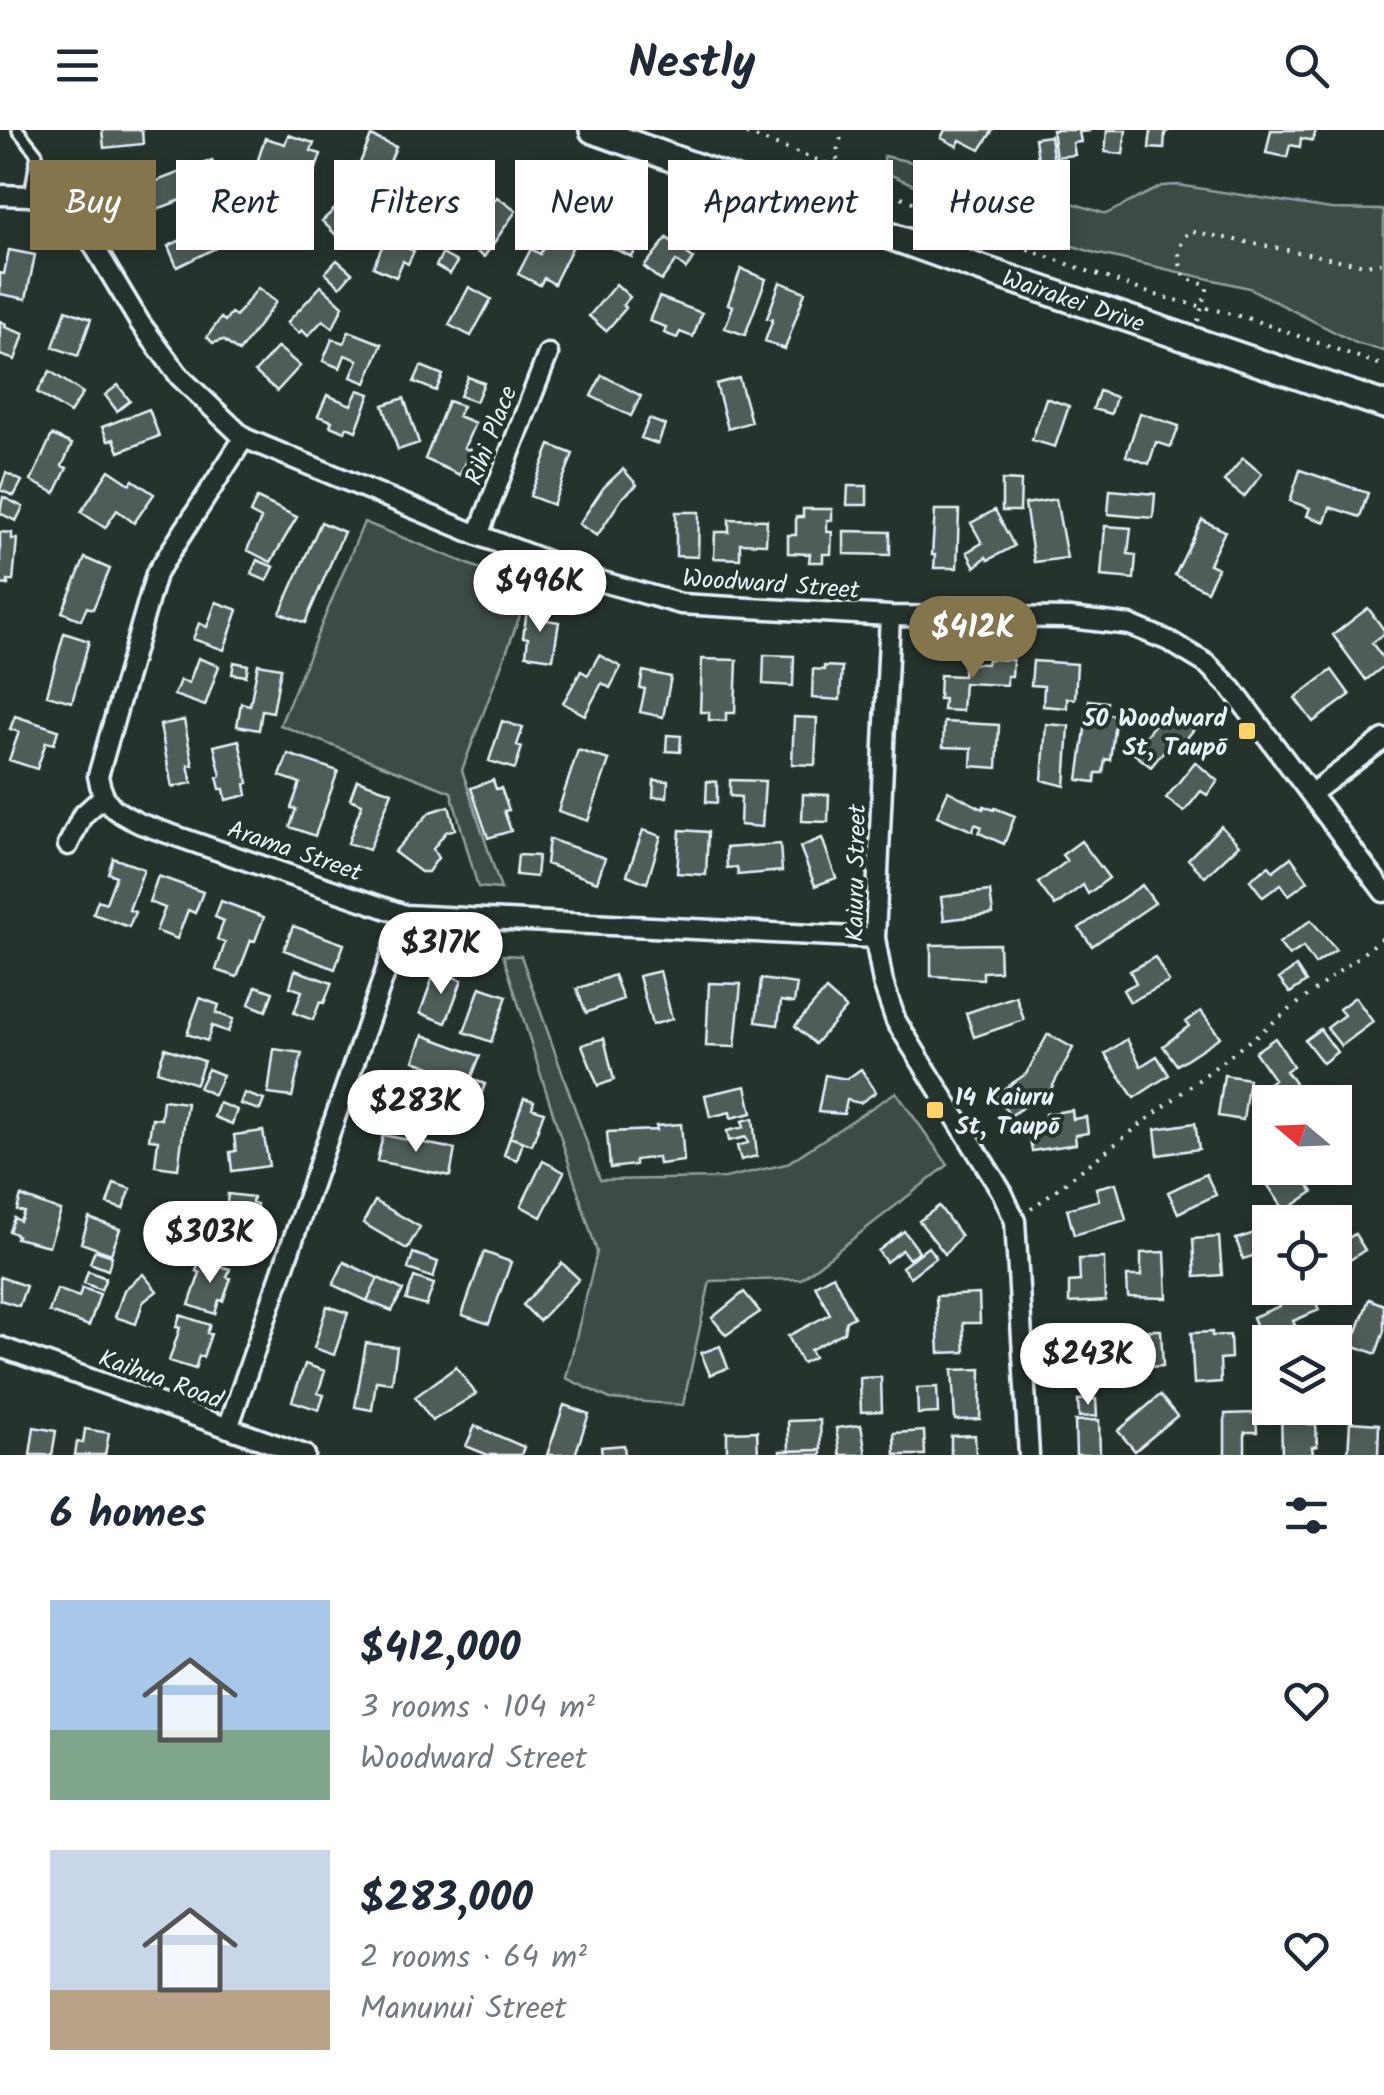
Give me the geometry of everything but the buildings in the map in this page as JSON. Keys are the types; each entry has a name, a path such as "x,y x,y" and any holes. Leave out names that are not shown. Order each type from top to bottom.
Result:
{"main road":[{"name":"Wairakei Drive","path":"594,130 679,160"},
{"name":"Wairakei Drive","path":"893,235 1384,406"}],"street":[{"name":"Woodward Street","path":"0,195 30,196"},
{"name":"Woodward Street","path":"96,250 140,323 180,377 244,438 596,580 680,604 890,616 1070,618 1130,626 1170,640 1207,664 1232,689 1384,892"},
{"name":"Rihi Place","path":"478,535 548,354"},
{"path":"68,845 82,816 102,798 98,776 156,574 244,438"},
{"name":"Kaiuru Street","path":"890,616 875,938 883,983 896,1021 1002,1192 1015,1221 1029,1455"},
{"path":"1312,793 1384,739"},
{"name":"Arama Street","path":"102,798 113,810 141,824 405,914 875,938"},
{"path":"228,1428 405,914"},
{"name":"Kaihua Road","path":"0,1347 305,1455"}],"lane":[{"path":"18,130 37,154 36,160"}],"path":[{"path":"736,130 817,160"},
{"path":"837,160 844,130"},
{"path":"893,193 1040,254 1152,294 1247,318 1384,366"},
{"path":"1193,340 1208,286 1186,278 1178,260 1180,243 1189,230 1364,265 1384,262"},
{"path":"1015,1221 1384,937"}],"shaded area":[{"path":"884,156 913,162 913,185 893,176 893,160 884,160"},
{"path":"1178,185 1331,209 1384,210 1384,351 1356,343 1249,288 1070,245 1070,202 1106,214 1162,186"},
{"path":"364,522 530,589 462,770 501,889 478,887 451,792 280,725"},
{"path":"503,955 521,956 600,1180 725,1178 786,1164 896,1092 948,1165 801,1279 710,1281 683,1405 610,1399 566,1378 597,1252"}],"place":[{"name":"50 Woodward St, Taupō","path":"1247,731"},
{"name":"14 Kaiuru St, Taupō","path":"935,1110"}]}
